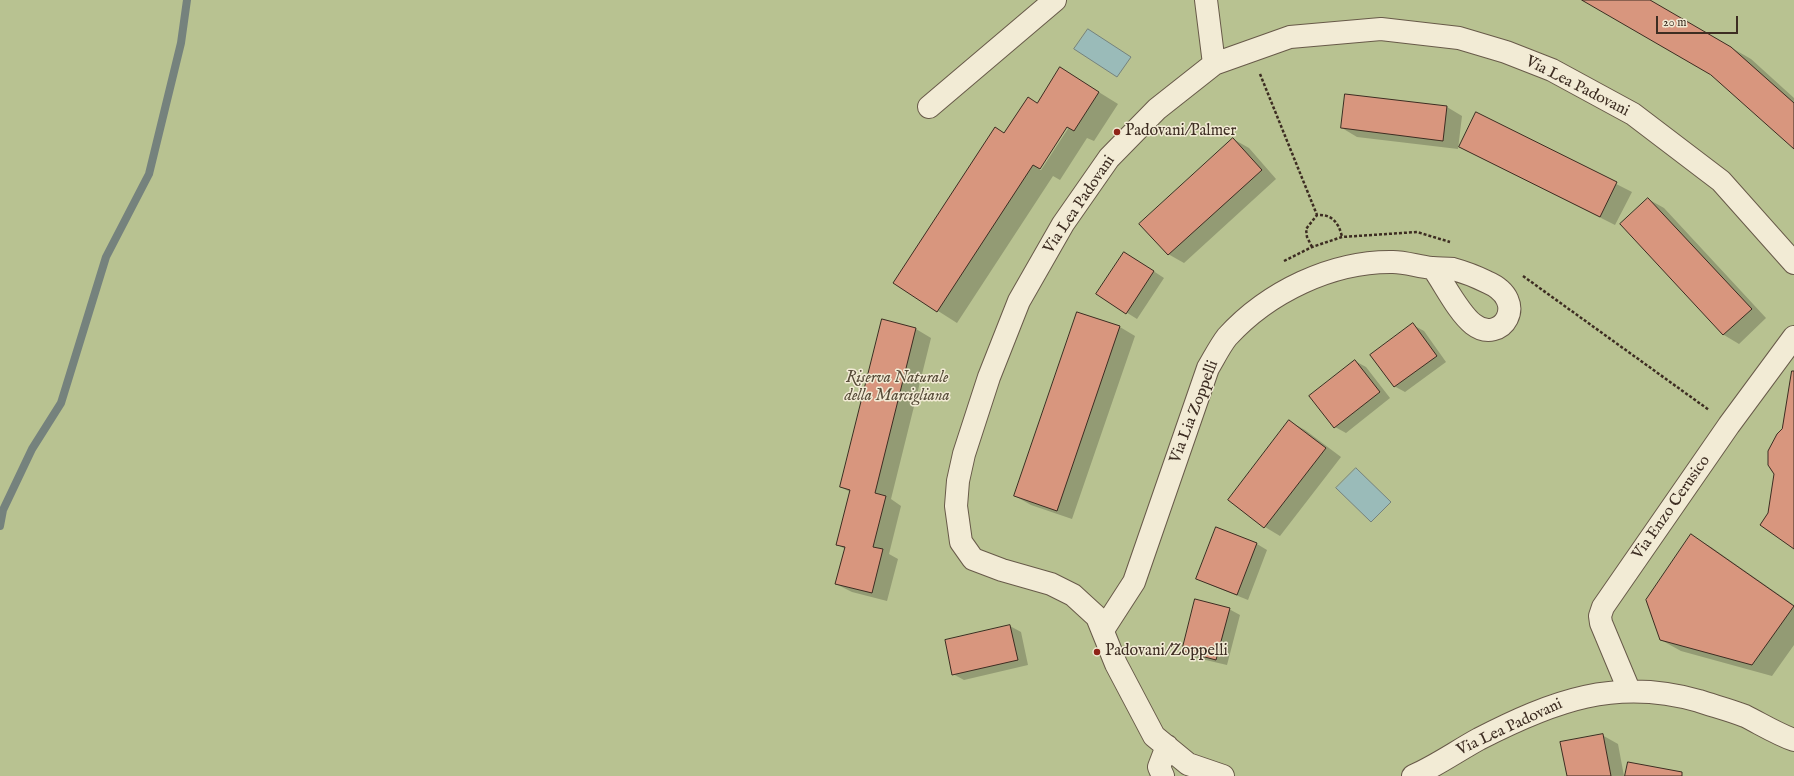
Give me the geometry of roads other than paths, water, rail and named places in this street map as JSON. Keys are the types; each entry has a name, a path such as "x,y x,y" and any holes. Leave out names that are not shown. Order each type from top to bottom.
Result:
{"street":[{"path":"929,107 1055,0"},
{"path":"1206,0 1214,64"},
{"name":"Via Lea Padovani","path":"1223,776 1188,764 1154,736 1116,664 1097,616 1072,595 1051,584 1002,570 974,559 961,542 956,506 958,481 964,454 989,377 1016,308 1063,224 1109,158 1157,109 1214,64 1290,37 1381,29 1459,38 1506,52 1552,70 1633,114 1722,181 1794,263"},
{"name":"Via Lia Zoppelli","path":"1103,630 1134,582 1208,368 1227,338 1269,300 1336,269 1365,263 1395,261 1433,268"},
{"name":"Via Enzo Cerusico","path":"1629,690 1601,623 1600,616 1603,607 1729,425 1794,337"},
{"name":"Via Lea Padovani","path":"1413,776 1480,739 1542,709 1584,696 1629,690 1658,692 1699,701 1744,716 1794,740"},
{"path":"1163,776 1159,767 1167,746"}],"water":[{"path":"1088,29 1131,57 1117,77 1074,49"},
{"path":"1356,468 1391,502 1371,522 1336,488"}],"waterway":[{"path":"0,526 3,510 32,449 61,403 106,257 149,174 181,43 187,0"}],"place":[{"name":"Padovani/Palmer","path":"1117,132"},
{"name":"Padovani/Zoppelli","path":"1097,652"}],"park label":[{"name":"Riserva Naturale della Marcigliana","path":"897,388"}]}
